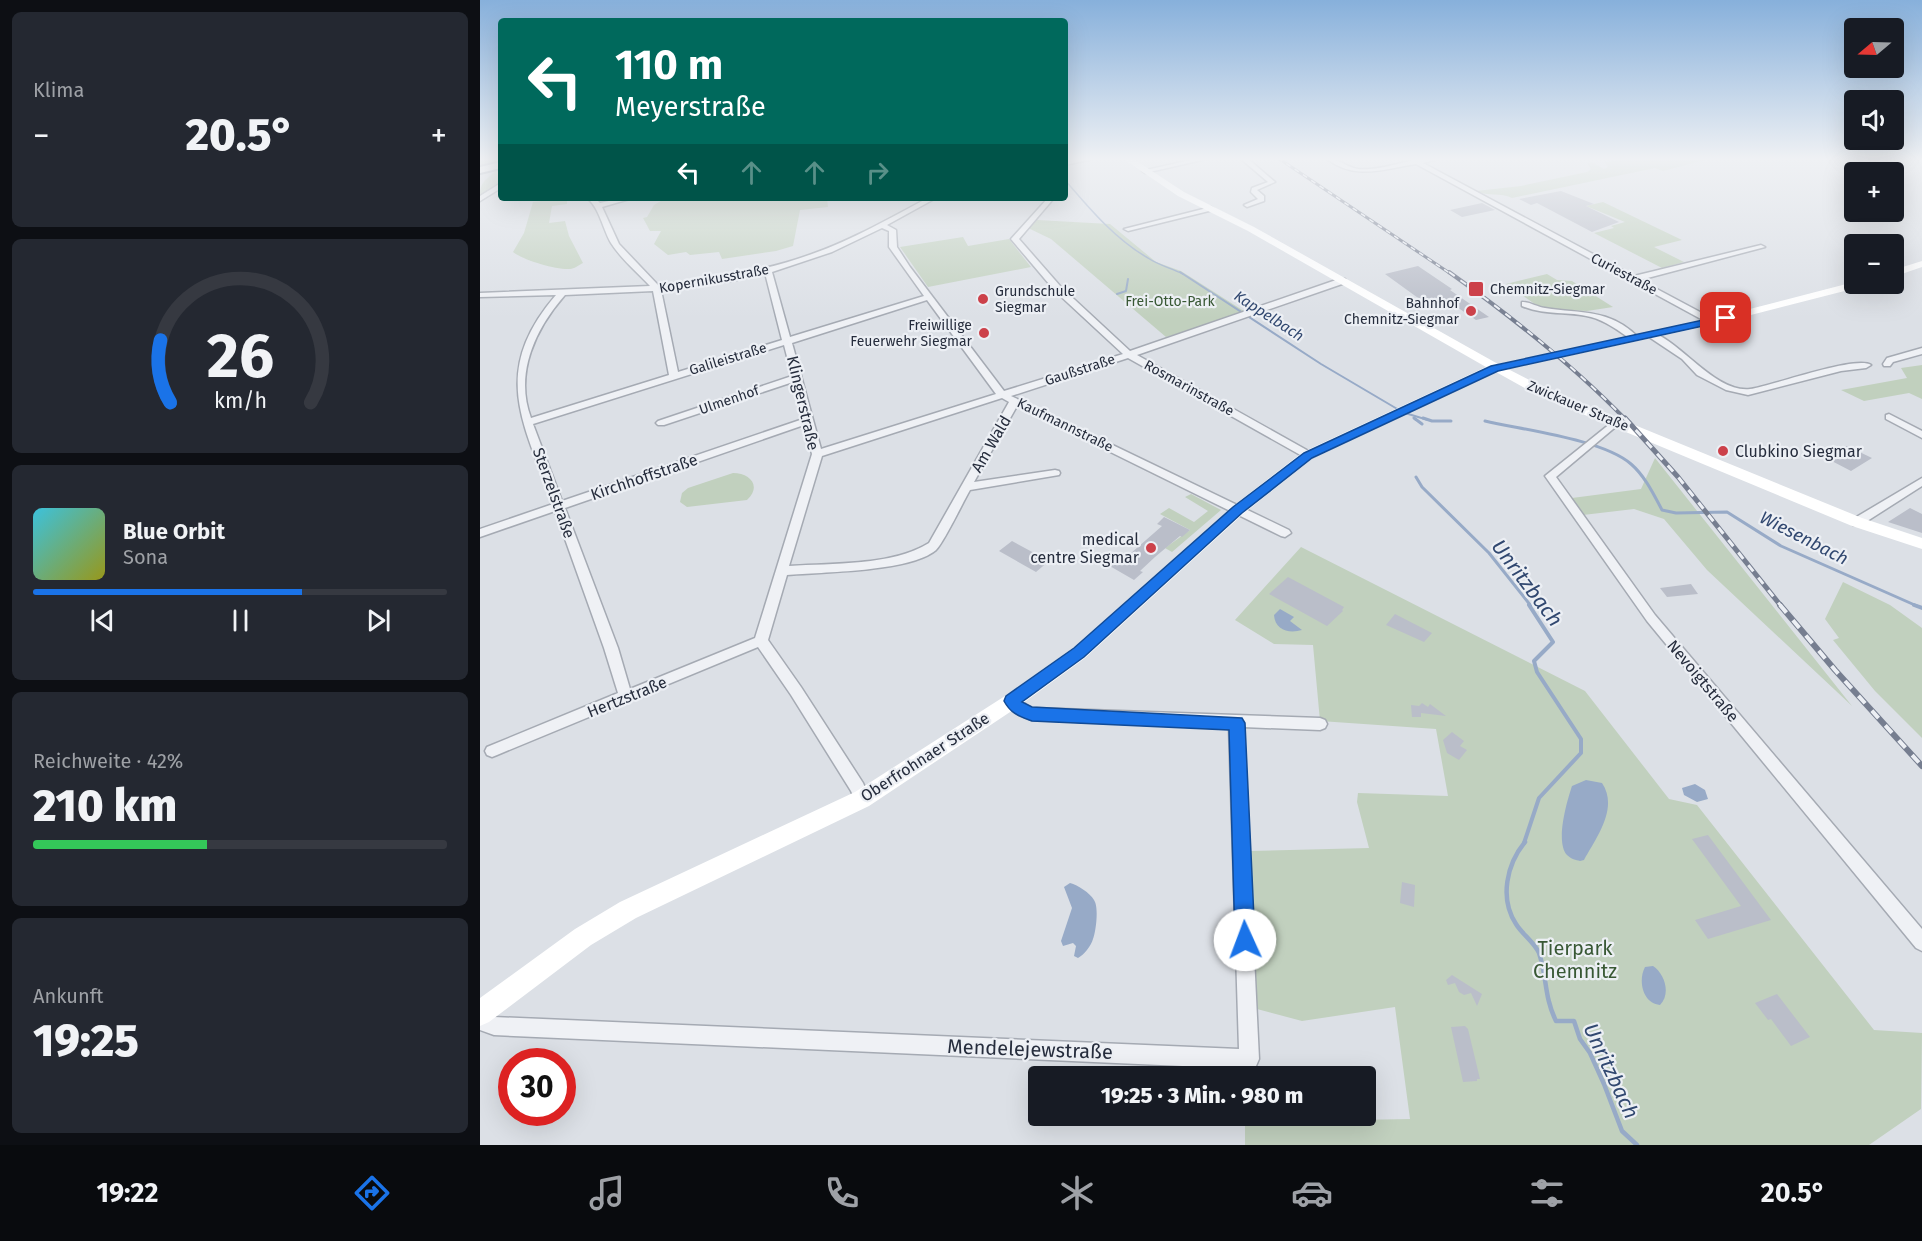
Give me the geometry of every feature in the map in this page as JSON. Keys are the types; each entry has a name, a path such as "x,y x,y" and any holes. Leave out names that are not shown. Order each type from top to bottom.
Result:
{"main road":[{"name":"Zwickauer Straße","path":"1216,211 1251,229 1495,369 1544,393 1857,522 1922,544"},
{"path":"1904,270 1922,264"},
{"name":"Oberfrohnaer Straße","path":"480,1014 583,937 628,910 862,799 1012,701 1079,652 1238,510 1308,455 1495,369 1713,322 1844,288"}],"street":[{"path":"600,211 617,247 657,289 674,376"},
{"name":"Kopernikusstraße","path":"480,295 657,289 710,282 768,270 815,256 883,226 909,211"},
{"name":"Rosmarinstraße","path":"1038,211 1015,239 1058,289 1128,354 1308,455"},
{"path":"1128,230 1201,211"},
{"name":"Curiestraße","path":"1508,211 1713,322"},
{"name":"Kaufmannstraße","path":"883,226 892,230 893,247 1002,395 1285,533"},
{"path":"1633,279 1761,247"},
{"name":"Klingerstraße","path":"760,641 817,454 768,270"},
{"name":"Gaußstraße","path":"817,454 1169,342 1342,281"},
{"name":"Sterzelstraße","path":"562,293 538,322 523,360 520,373 521,399 626,697"},
{"name":"Galileistraße","path":"528,422 929,297"},
{"path":"1525,304 1542,311 1599,317 1635,338"},
{"path":"1652,335 1685,357 1700,374 1729,388 1748,392 1841,368 1866,365"},
{"path":"1887,364 1890,360 1922,351"},
{"name":"Ulmenhof","path":"661,423 796,378"},
{"name":"Am Wald","path":"782,571 876,563 920,555 933,546 1015,401"},
{"path":"1889,417 1922,435"},
{"name":"Kirchhoffstraße","path":"480,533 808,421"},
{"name":"Nevoigtstraße","path":"1616,422 1550,476 1651,618 1922,942"},
{"name":"Am Wald","path":"966,487 1055,473"},
{"path":"1857,522 1922,481"},
{"path":"760,641 796,691 858,788 862,799"},
{"name":"Hertzstraße","path":"492,751 760,641"},
{"path":"1012,701 1020,710 1032,714 1236,723 1320,724"},
{"name":"Mendelejewstraße","path":"480,1014 486,1023 494,1026 1249,1059 1236,723"}],"green space":[{"path":"530,211 551,211 549,223 565,221 569,236 583,263 572,269 564,269 518,255 513,252 524,233"},
{"path":"650,211 800,211 793,246 776,251 722,259 719,252 690,255 686,252 668,255 654,244 661,231 650,231 643,218 647,217"},
{"path":"1599,211 1623,211 1682,240 1654,247 1684,262 1662,268 1594,233 1614,228 1611,226 1625,222"},
{"name":"Frei-Otto-Park","path":"1037,220 1110,224 1156,262 1181,271 1247,313 1166,337 1051,239 1028,228"},
{"path":"963,237 968,246 1009,239 1031,267 928,287 900,247"},
{"path":"1547,274 1557,280 1572,281 1613,307 1587,311 1542,309 1506,284"},
{"path":"1922,365 1922,399 1909,393 1864,401 1841,390 1907,378 1901,368"},
{"path":"1655,458 1852,706 1707,570 1664,519 1634,509 1583,515 1572,498 1641,489"},
{"path":"733,473 744,475 752,481 754,490 747,500 687,507 680,502 682,493 688,488"},
{"path":"1191,494 1221,510 1172,552 1165,548 1190,530 1160,514 1169,508 1194,522 1208,511 1185,497"},
{"name":"Tierpark Chemnitz","path":"1301,547 1585,691 1669,799 1697,805 1874,1030 1922,1033 1921,1109 1869,1145 1245,1145 1245,1126 1376,1126 1376,1120 1410,1119 1395,1007 1302,1021 1257,1009 1251,851 1369,848 1357,802 1358,793 1448,796 1436,729 1320,721 1313,645 1274,644 1235,620"},
{"path":"1843,582 1890,605 1922,628 1922,738 1875,691 1833,640 1839,638 1825,619"}],"water":[{"path":"1280,609 1294,617 1290,621 1302,630 1288,631 1280,627 1274,615"},
{"path":"1586,780 1602,783 1608,802 1604,823 1584,860 1580,861 1567,855 1562,841 1562,831 1572,786"},
{"path":"1695,784 1705,790 1708,799 1697,802 1684,795 1682,788"},
{"path":"1070,883 1080,887 1096,903 1096,925 1092,942 1085,953 1078,958 1074,956 1076,946 1073,943 1063,946 1061,941 1072,908 1064,887"},
{"path":"1653,966 1661,974 1665,984 1665,995 1660,1005 1649,1000 1643,990 1642,978 1645,967"}],"building":[{"path":"1452,211 1488,211 1462,217"},
{"path":"1553,211 1597,211 1619,222 1592,232"},
{"path":"1418,266 1489,317 1476,320 1451,303 1434,307 1385,274"},
{"path":"1847,446 1872,458 1851,471 1826,458"},
{"path":"1910,508 1922,514 1922,533 1888,522"},
{"name":"medical centre Siegmar","path":"1164,517 1190,530 1155,557 1134,580 1108,565 1117,558 1122,561 1162,526 1157,524"},
{"path":"1012,541 1049,561 1036,572 999,551"},
{"path":"1288,577 1344,607 1343,611 1327,626 1269,594"},
{"path":"1691,584 1698,594 1667,597 1660,588"},
{"path":"1395,614 1432,633 1424,642 1386,625"},
{"path":"1422,703 1428,707 1430,704 1446,716 1421,713 1421,717 1412,717 1411,705 1419,706"},
{"path":"1452,732 1464,741 1460,746 1467,750 1459,760 1447,753 1443,740"},
{"path":"1708,835 1771,920 1708,939 1695,920 1741,906 1692,839"},
{"path":"1402,882 1415,885 1414,907 1400,903"},
{"path":"1452,975 1482,994 1477,1006 1471,993 1464,995 1459,992 1455,983 1448,985 1446,980"},
{"path":"1777,994 1810,1037 1791,1046 1771,1019 1768,1020 1755,1003"},
{"path":"1465,1026 1468,1029 1480,1079 1477,1081 1463,1082 1451,1027"}],"waterway":[{"name":"Kappelbach","path":"1093,211 1124,242 1152,260 1183,274"},
{"name":"Kappelbach","path":"1180,272 1321,364 1399,410"},
{"path":"1117,294 1126,291 1128,279"},
{"name":"Wiesenbach","path":"1405,413 1428,420"},
{"name":"Wiesenbach","path":"1416,420 1414,418 1422,424"},
{"name":"Wiesenbach","path":"1423,418 1432,421 1451,421"},
{"name":"Wiesenbach","path":"1485,421 1561,436 1618,455 1641,474 1662,510 1676,513 1727,512 1781,546 1917,606"},
{"name":"Unritzbach","path":"1416,477 1422,487 1489,553 1531,606"},
{"name":"Unritzbach","path":"1524,843 1539,798 1581,753 1581,739 1537,672 1534,661 1553,642 1529,605"},
{"name":"Wiesenbach","path":"1914,605 1922,608"},
{"name":"Unritzbach","path":"1525,842 1514,860 1507,882 1511,914 1539,953 1549,1003 1556,1021 1574,1021 1580,1039 1590,1053 1604,1084 1622,1131 1637,1145"}],"railway":[{"path":"1358,211 1451,274"},
{"path":"1449,272 1541,342 1626,420"},
{"path":"1625,418 1678,477 1781,606"},
{"path":"1780,605 1922,766"}],"place":[{"name":"Chemnitz-Siegmar","path":"1476,289"},
{"name":"Grundschule Siegmar","path":"983,299"},
{"name":"Bahnhof Chemnitz-Siegmar","path":"1471,311"},
{"name":"Freiwillige Feuerwehr Siegmar","path":"984,333"},
{"name":"Clubkino Siegmar","path":"1723,451"},
{"name":"medical centre Siegmar","path":"1151,548"}],"route":[{"path":"1245,940 1236,723 1032,714 1020,710 1012,701 1079,652 1238,510 1308,455 1495,369 1726,318"}]}
